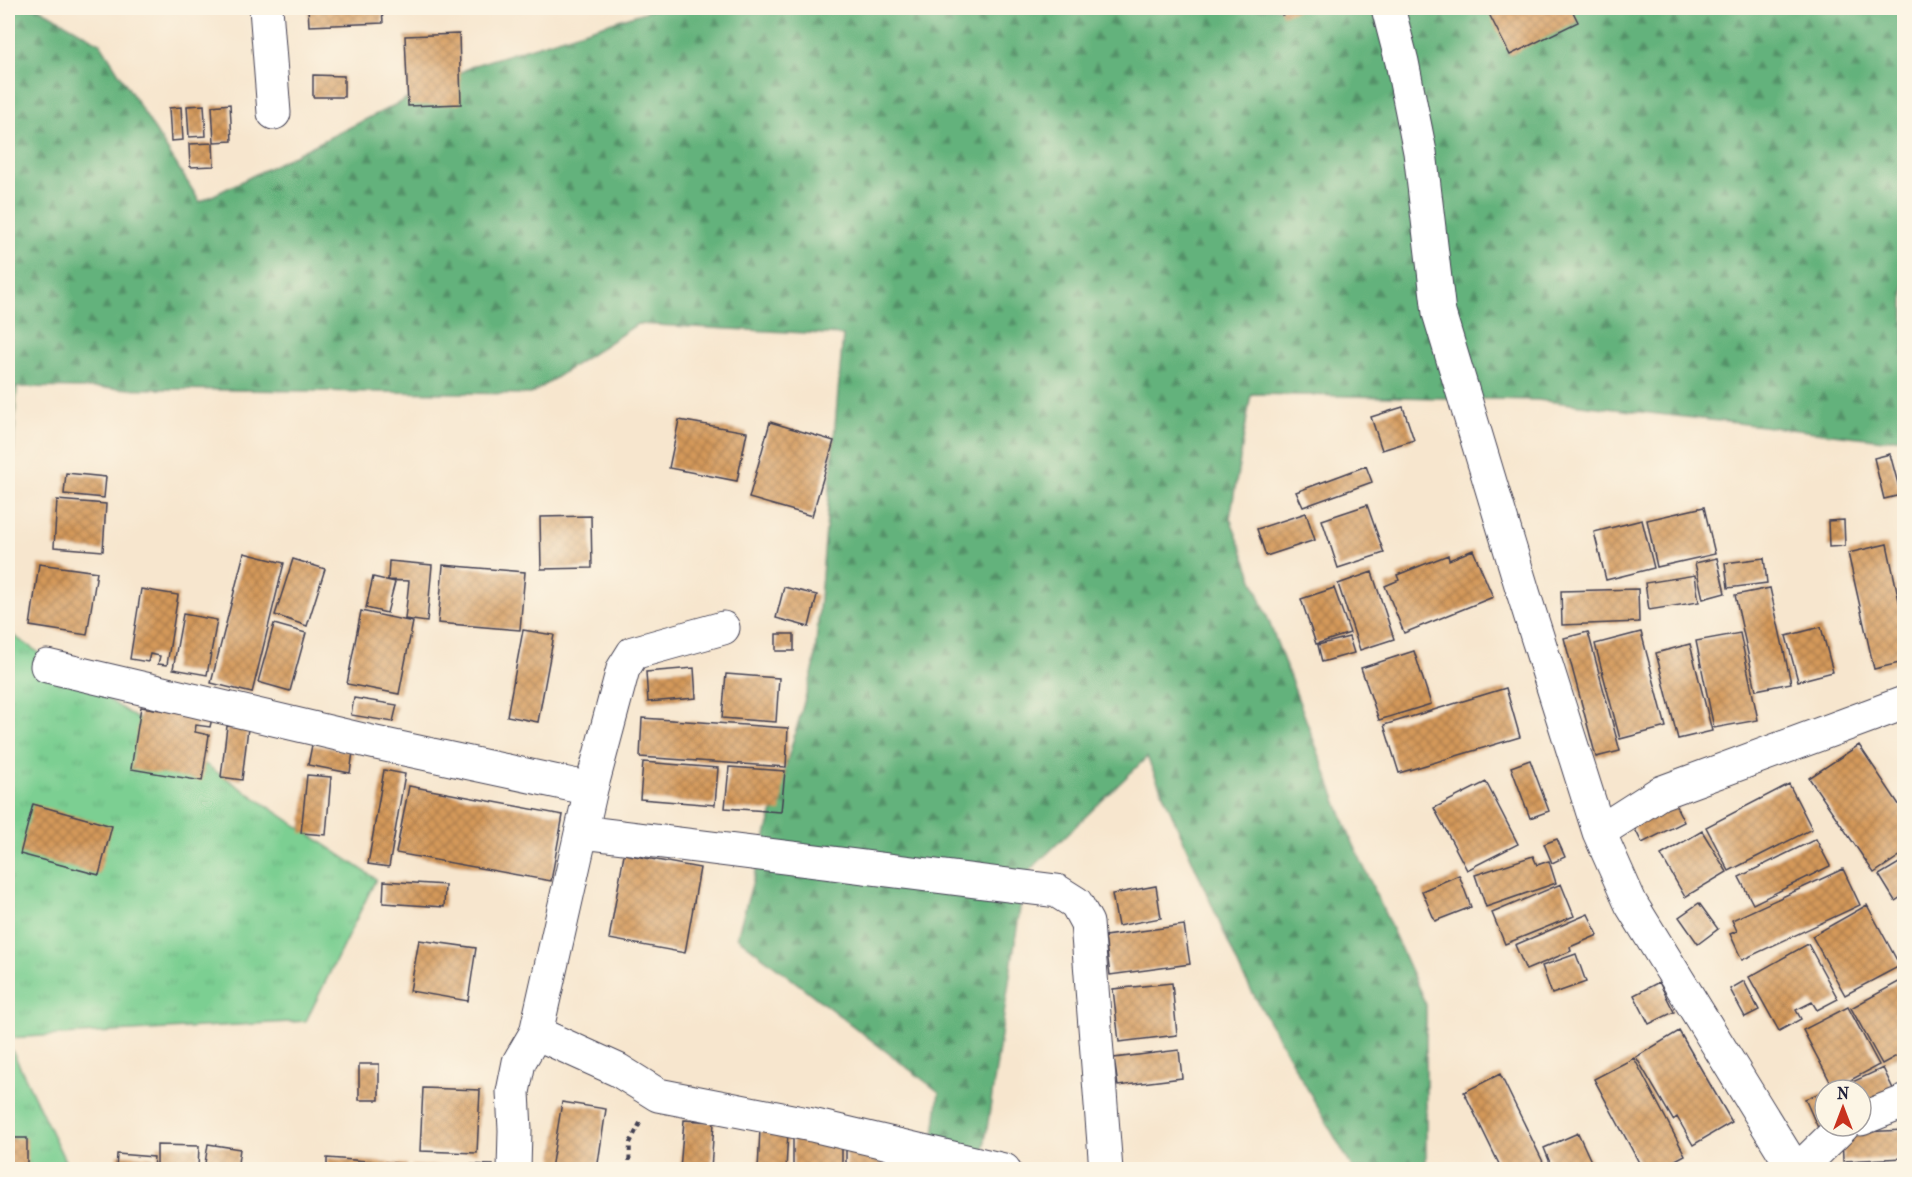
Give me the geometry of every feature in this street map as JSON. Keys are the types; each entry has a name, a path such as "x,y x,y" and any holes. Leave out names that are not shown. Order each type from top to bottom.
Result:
{"street":[{"path":"266,8 274,113"},
{"path":"1388,8 1402,62 1420,152 1439,313 1524,595 1599,832 1631,904 1796,1170 1829,1138"},
{"path":"514,1170 513,1092 519,1062 536,1034 591,789 623,669 633,653 723,628"},
{"path":"47,666 376,743 591,789"},
{"path":"1599,832 1660,793 1905,703"},
{"path":"582,832 1057,891 1077,903 1087,923 1107,1170"},
{"path":"536,1034 618,1070 658,1095 812,1125 1004,1170"},
{"path":"1873,1114 1905,1102"}],"path":[{"path":"629,1170 630,1143 658,1095"}],"green space":[{"path":"8,8 39,8 100,43 200,202 475,65 657,8 1904,8 1904,437 1884,440 1537,400 1251,394 1230,518 1349,834 1426,1005 1426,1169 1353,1169 1242,974 1147,757 1025,875 981,1169 930,1169 939,1092 737,937 814,667 843,335 637,324 531,394 17,387 8,394"},
{"path":"17,387 8,545 8,394"},
{"path":"8,632 376,879 306,1021 8,1038"},
{"path":"8,1042 69,1169 8,1169"}],"building":[{"path":"308,8 382,8 383,23 309,26"},
{"path":"1280,8 1305,8 1282,15"},
{"path":"1492,8 1571,8 1578,22 1510,55 1487,10"},
{"path":"459,34 461,104 408,106 405,36"},
{"path":"313,75 344,76 344,97 313,97"},
{"path":"230,104 232,141 214,142 212,106"},
{"path":"204,105 206,136 189,137 187,106"},
{"path":"181,107 183,140 171,141 169,108"},
{"path":"213,143 214,166 190,167 189,144"},
{"path":"1403,407 1414,440 1382,450 1371,417"},
{"path":"679,420 747,432 737,481 669,468"},
{"path":"770,422 834,441 812,516 749,498"},
{"path":"1890,454 1901,495 1884,499 1874,458"},
{"path":"1366,466 1372,482 1303,507 1296,492"},
{"path":"66,473 106,477 104,498 64,494"},
{"path":"57,500 106,504 103,551 54,547"},
{"path":"1367,505 1384,553 1338,568 1322,520"},
{"path":"1704,507 1715,554 1657,567 1647,520"},
{"path":"1306,513 1315,540 1266,556 1257,529"},
{"path":"591,516 592,568 541,569 540,517"},
{"path":"1642,520 1654,568 1606,580 1594,532"},
{"path":"1844,520 1845,546 1829,547 1828,521"},
{"path":"1887,544 1904,624 1904,662 1874,669 1848,553"},
{"path":"1473,550 1493,597 1404,633 1385,586 1399,580 1397,575 1448,555 1449,560"},
{"path":"244,553 284,563 252,693 211,683"},
{"path":"1717,558 1725,593 1703,599 1695,563"},
{"path":"1764,558 1767,583 1728,588 1725,563"},
{"path":"293,559 325,569 307,626 275,615"},
{"path":"389,561 432,565 427,622 405,619 409,581 388,580"},
{"path":"39,564 97,572 87,635 30,626"},
{"path":"443,565 525,572 520,630 438,623"},
{"path":"1372,572 1394,639 1360,650 1338,584"},
{"path":"1695,575 1699,602 1649,610 1645,583"},
{"path":"373,577 395,582 387,613 366,608"},
{"path":"784,587 817,595 809,627 776,618"},
{"path":"1334,588 1350,633 1316,644 1301,599"},
{"path":"1770,588 1791,683 1756,690 1735,595"},
{"path":"141,589 178,595 167,665 158,664 160,656 150,654 148,662 130,659"},
{"path":"1638,589 1639,622 1562,625 1561,591"},
{"path":"361,611 413,622 399,694 347,684"},
{"path":"183,614 217,620 207,675 173,669"},
{"path":"274,624 306,633 290,691 258,682"},
{"path":"1821,627 1833,672 1798,681 1786,636"},
{"path":"523,630 554,635 538,722 507,716"},
{"path":"1588,632 1620,751 1596,757 1564,638"},
{"path":"1641,632 1666,727 1620,739 1595,644"},
{"path":"1740,633 1758,720 1714,728 1696,641"},
{"path":"776,634 794,634 794,651 776,651"},
{"path":"1349,637 1354,653 1322,662 1318,645"},
{"path":"1690,644 1712,731 1678,739 1656,653"},
{"path":"1414,651 1431,704 1379,720 1361,668"},
{"path":"694,668 696,698 648,702 646,672"},
{"path":"726,674 779,678 776,722 722,718"},
{"path":"1506,688 1520,737 1399,773 1384,725"},
{"path":"354,698 397,705 393,722 351,715"},
{"path":"141,707 212,718 210,727 196,725 195,732 209,735 202,781 131,769"},
{"path":"642,718 788,728 786,767 640,757"},
{"path":"227,726 248,728 242,780 221,777"},
{"path":"312,745 353,752 350,773 308,765"},
{"path":"1859,745 1904,812 1904,853 1874,873 1809,778"},
{"path":"1530,760 1549,811 1530,818 1511,767"},
{"path":"643,762 718,768 715,805 640,799"},
{"path":"729,767 785,771 781,812 725,808"},
{"path":"384,770 405,774 389,867 368,864"},
{"path":"307,775 331,777 326,835 301,833"},
{"path":"1486,782 1518,844 1467,870 1434,808"},
{"path":"1789,784 1812,829 1729,871 1706,827"},
{"path":"409,786 563,815 551,881 396,853"},
{"path":"33,804 112,826 99,875 20,854"},
{"path":"1675,804 1684,822 1642,843 1633,825"},
{"path":"1702,831 1727,872 1685,897 1661,855"},
{"path":"1557,839 1565,857 1552,863 1544,844"},
{"path":"1816,839 1830,866 1753,904 1739,877"},
{"path":"624,854 700,868 685,953 609,939"},
{"path":"1533,856 1537,865 1549,861 1556,883 1486,907 1475,875"},
{"path":"1904,860 1904,895 1895,901 1879,875"},
{"path":"1843,869 1860,905 1742,960 1730,934 1737,931 1732,920"},
{"path":"1459,875 1471,907 1435,921 1422,891"},
{"path":"384,881 445,885 444,907 383,903"},
{"path":"1561,884 1574,916 1505,944 1492,913"},
{"path":"1156,886 1161,918 1118,926 1112,894"},
{"path":"1699,903 1718,929 1698,944 1679,917"},
{"path":"1867,905 1900,966 1845,995 1812,936"},
{"path":"1588,914 1598,935 1570,947 1571,951 1526,970 1515,945"},
{"path":"1184,925 1190,964 1110,975 1105,936"},
{"path":"419,940 476,948 468,1001 410,991"},
{"path":"1808,944 1838,999 1817,1010 1812,1002 1796,1010 1801,1019 1779,1031 1749,977"},
{"path":"1576,954 1586,982 1552,994 1542,966"},
{"path":"1904,979 1904,1052 1882,1064 1851,1008"},
{"path":"1744,981 1759,1010 1745,1017 1730,989"},
{"path":"1659,982 1674,1012 1649,1024 1634,995"},
{"path":"1172,983 1177,1035 1119,1042 1113,989"},
{"path":"1848,1007 1879,1065 1855,1078 1828,1078 1803,1030"},
{"path":"1679,1031 1732,1122 1693,1145 1677,1117 1673,1120 1636,1057"},
{"path":"1179,1050 1182,1078 1118,1086 1114,1058"},
{"path":"1634,1058 1685,1155 1657,1170 1643,1170 1594,1079"},
{"path":"359,1064 379,1064 379,1100 359,1100"},
{"path":"1883,1068 1896,1095 1873,1106 1873,1078 1861,1078"},
{"path":"1500,1074 1547,1170 1502,1170 1464,1092"},
{"path":"423,1088 480,1090 477,1153 420,1151"},
{"path":"1813,1096 1813,1117 1805,1099"},
{"path":"562,1102 606,1109 597,1170 551,1169"},
{"path":"684,1120 714,1122 711,1170 680,1170"},
{"path":"760,1129 788,1131 786,1170 758,1170"},
{"path":"1904,1130 1904,1158 1843,1161 1842,1138 1873,1138 1873,1132"},
{"path":"1578,1133 1595,1170 1553,1170 1544,1148"},
{"path":"793,1135 842,1135 842,1170 793,1170"},
{"path":"8,1138 27,1138 27,1170 8,1170"},
{"path":"208,1144 240,1149 237,1170 204,1170"},
{"path":"157,1145 199,1146 198,1170 157,1170"},
{"path":"846,1149 885,1149 885,1170 846,1170"},
{"path":"117,1154 154,1157 153,1170 116,1170"},
{"path":"327,1158 407,1164 407,1170 327,1170"},
{"path":"457,1164 493,1165 492,1170 457,1170"},
{"path":"412,1165 448,1166 448,1170 412,1170"}]}
